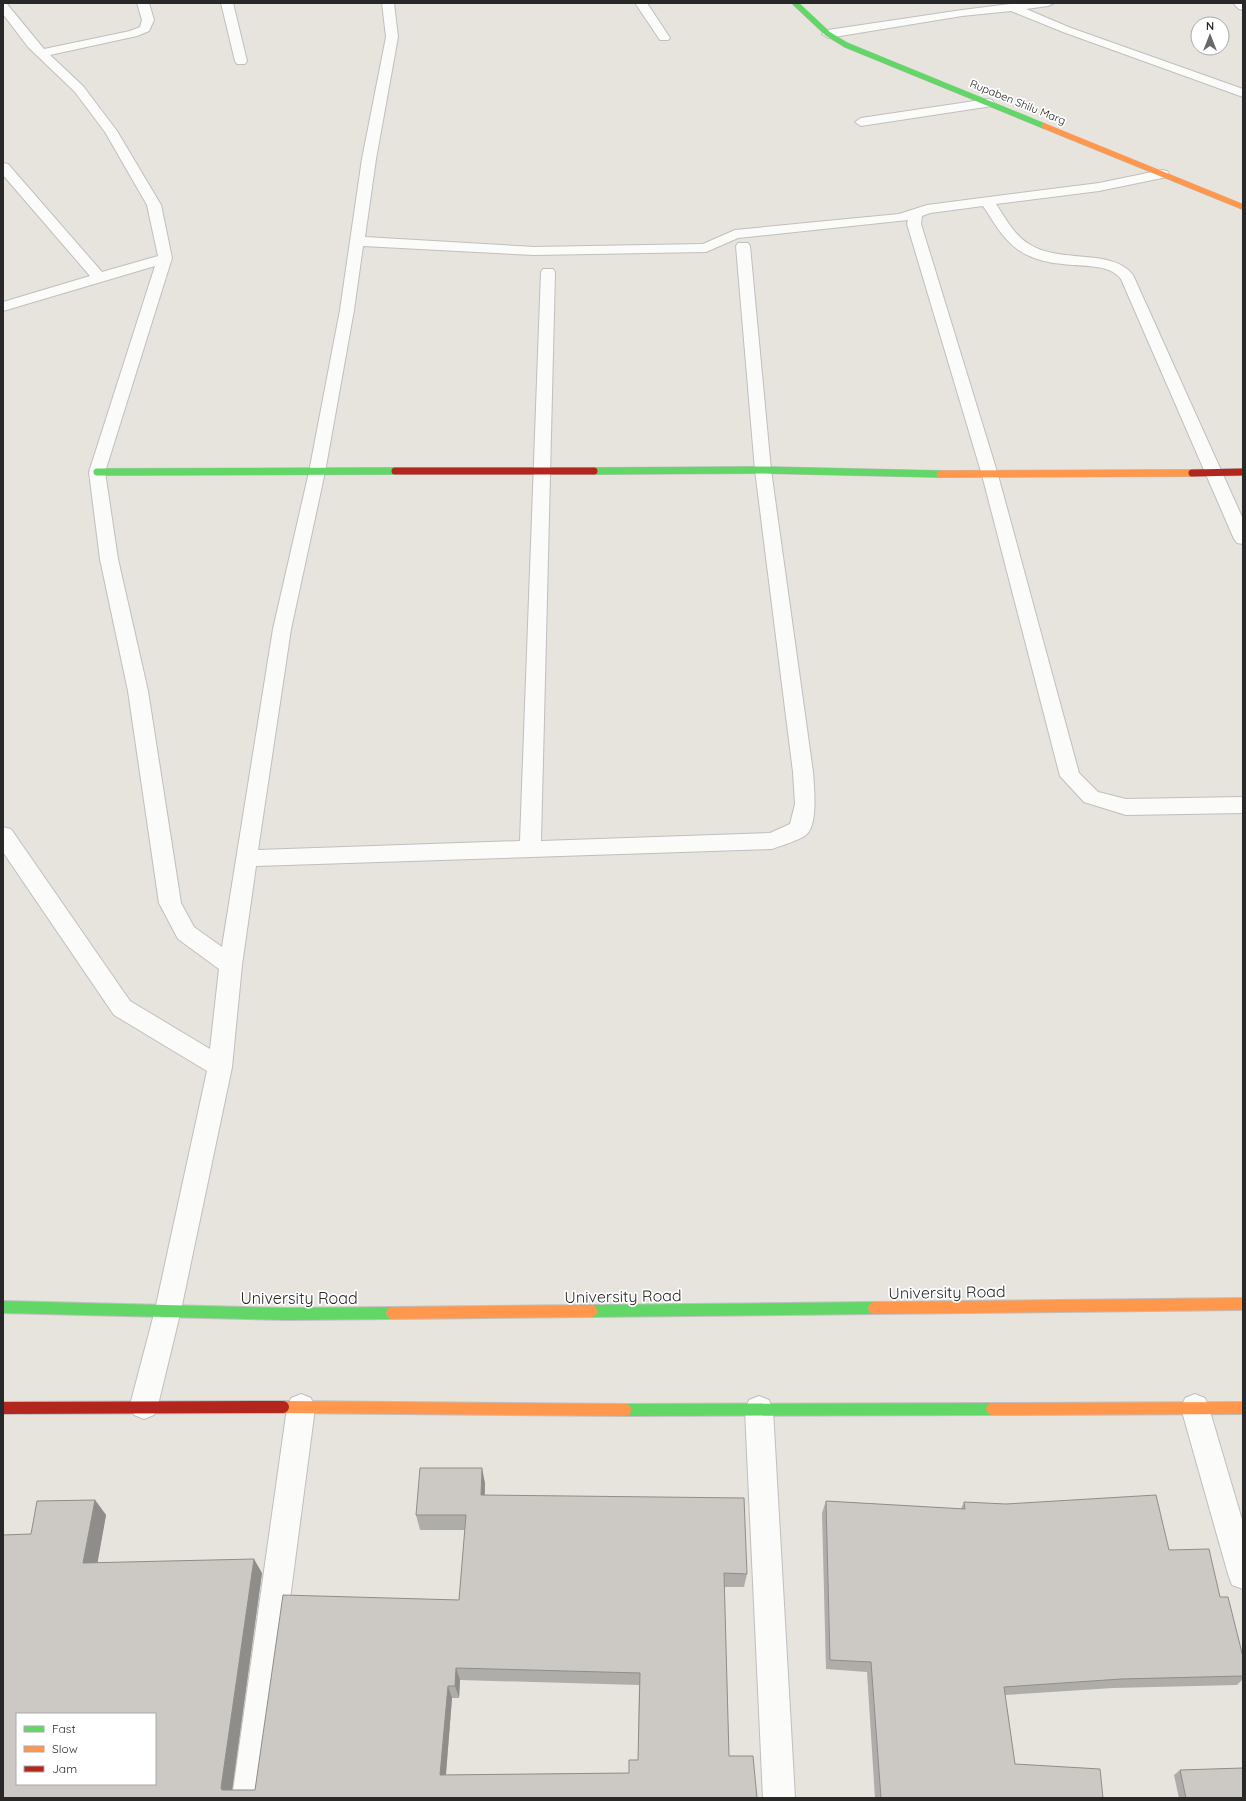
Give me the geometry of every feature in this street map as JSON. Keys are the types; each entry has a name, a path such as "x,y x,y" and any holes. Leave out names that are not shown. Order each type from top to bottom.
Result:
{"street":[{"path":"41,53 133,34 145,29 148,20 143,3"},
{"path":"226,3 241,61"},
{"path":"144,1405 168,1310 220,1067 231,965 246,858 282,629 317,472 348,310 369,159 392,37 388,3"},
{"path":"641,3 664,38"},
{"name":"Rupaben Shilu Marg","path":"795,3 828,34 846,45 1243,207"},
{"path":"828,34 962,13 1048,3"},
{"path":"1239,3 1243,7"},
{"path":"3,6 32,44 79,89 111,131 154,204 162,237 165,258 97,472 109,559 138,690 170,903 186,933 231,965"},
{"path":"943,6 962,13"},
{"path":"1014,8 1067,30 1243,93"},
{"path":"862,122 988,103"},
{"path":"3,167 99,278"},
{"path":"357,242 534,251 706,248 735,234 899,218 916,214 927,209 1099,187 1162,174"},
{"path":"988,201 1012,238 1025,248 1040,255 1062,260 1105,264 1122,270 1128,278 1212,472 1243,539"},
{"path":"916,214 914,224 990,475 1070,776 1091,797 1126,807 1243,805"},
{"path":"246,858 772,841 799,829 805,804 803,772 763,470 743,246"},
{"path":"3,307 165,258"},
{"path":"530,849 548,272"},
{"path":"97,472 763,470 990,475 1243,472"},
{"path":"3,835 122,1008 220,1067"},
{"name":"University Road","path":"3,1307 288,1314 1243,1304"},
{"path":"3,1408 144,1405 301,1408 759,1410 1243,1408"},
{"path":"248,1798 301,1408"},
{"path":"1195,1408 1243,1574"},
{"path":"759,1410 779,1798"}],"building":[{"path":"420,1468 482,1468 481,1495 744,1498 747,1574 724,1573 729,1756 753,1756 757,1798 3,1798 3,1535 31,1534 37,1501 95,1500 83,1563 254,1559 221,1788 222,1790 255,1790 283,1595 459,1600 466,1515 416,1515","holes":["456,1668 640,1673 638,1760 629,1760 629,1773 440,1775 448,1686 455,1686"]},
{"path":"1156,1495 1169,1550 1209,1549 1220,1597 1228,1597 1243,1657 1243,1676 1121,1679 1004,1687 1015,1764 1100,1769 1103,1798 881,1798 871,1662 830,1660 826,1501 965,1509 964,1502 1006,1504"},
{"path":"1243,1768 1243,1798 1186,1798 1180,1770"}],"traffic: fast":[{"path":"795,3 828,34 846,45 1044,126"},
{"path":"594,471 763,470 940,474"},
{"path":"97,472 395,471"},
{"path":"3,1307 288,1314 392,1313"},
{"path":"591,1311 874,1308"},
{"path":"625,1410 992,1409"}],"traffic: slow":[{"path":"1044,126 1243,207"},
{"path":"940,474 1192,473"},
{"path":"874,1308 1243,1304"},
{"path":"392,1313 591,1311"},
{"path":"283,1407 625,1410"},
{"path":"992,1409 1243,1408"}],"traffic: jam":[{"path":"395,471 594,471"},
{"path":"1192,473 1243,472"},
{"path":"3,1408 283,1407"}]}
